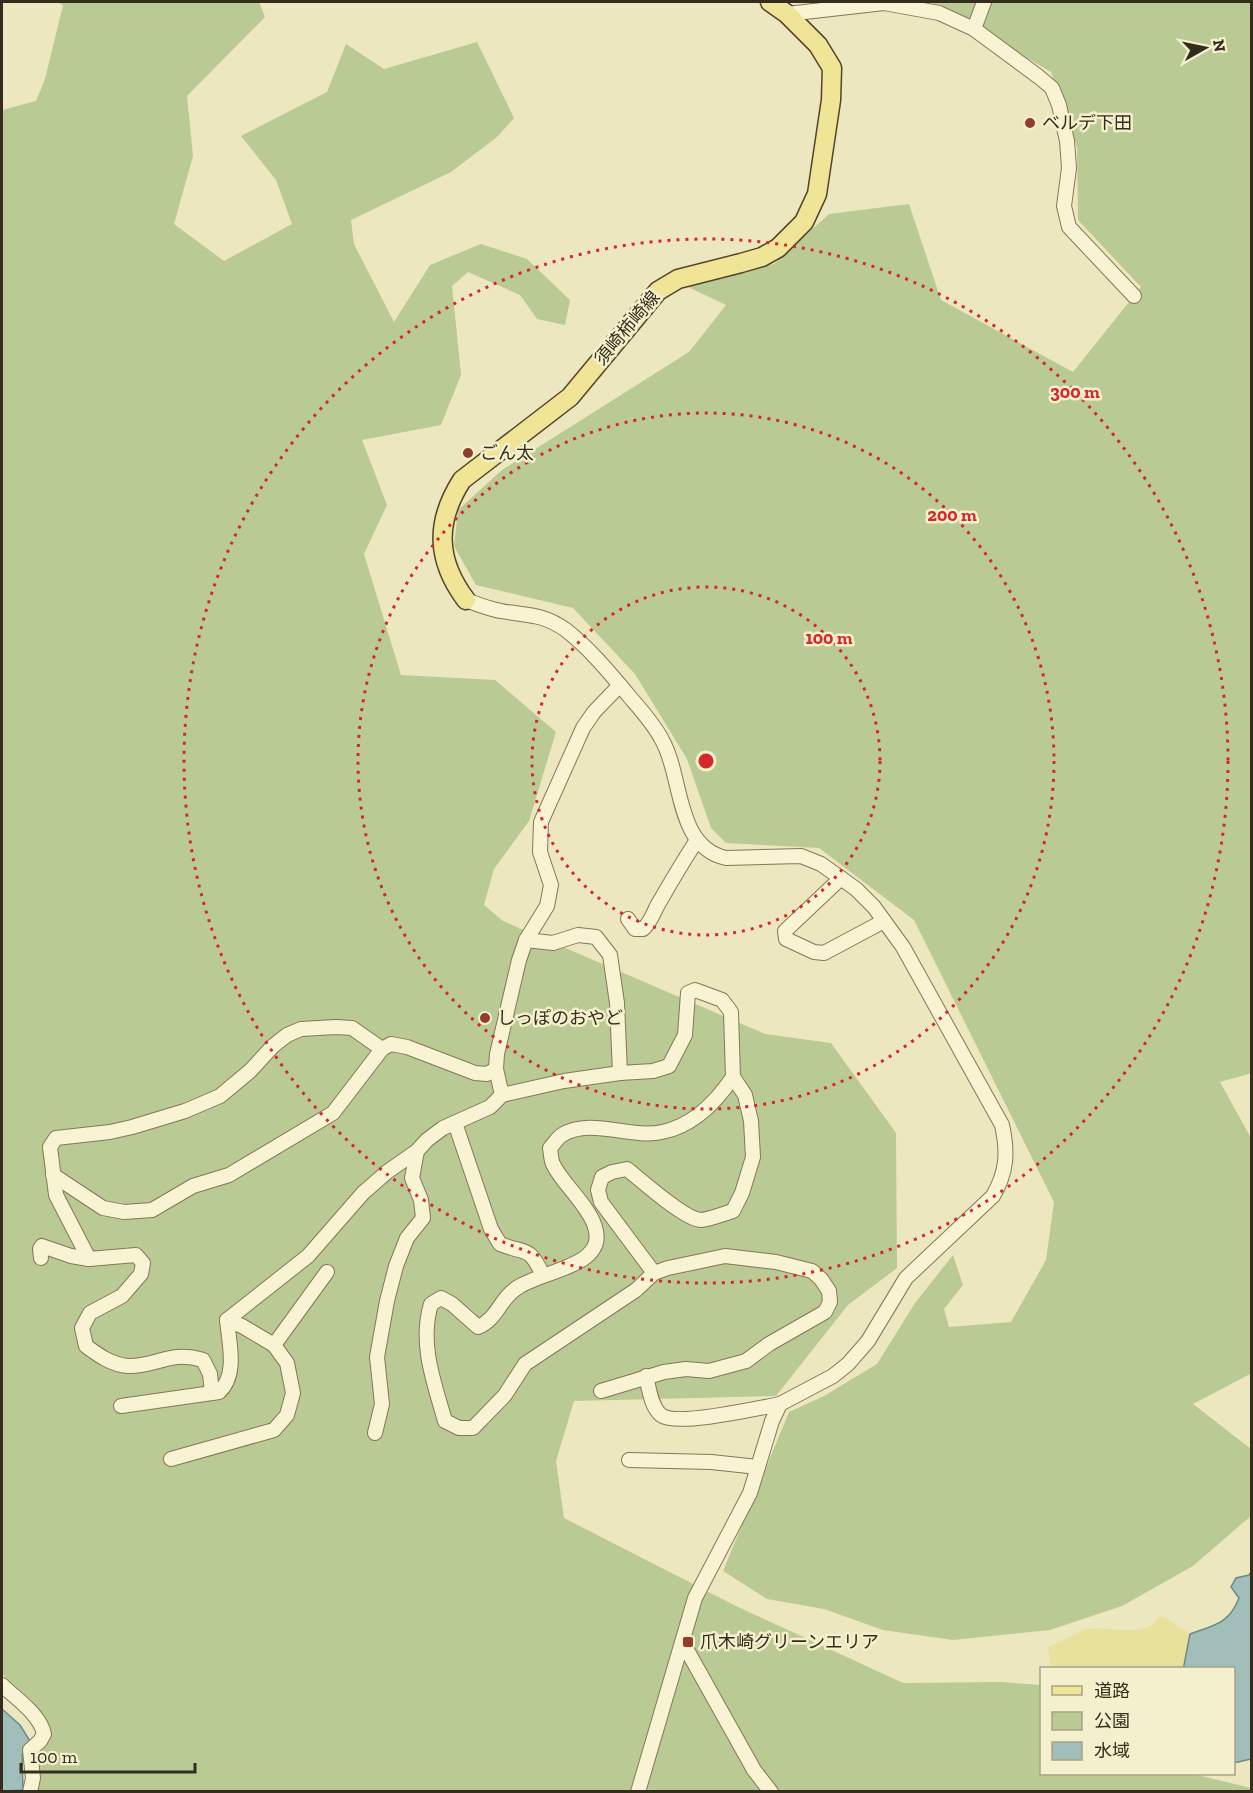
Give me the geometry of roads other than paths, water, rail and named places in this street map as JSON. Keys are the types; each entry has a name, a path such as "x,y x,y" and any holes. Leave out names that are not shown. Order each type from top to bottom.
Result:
{"main road":[{"name":"須崎柿崎線","path":"466,600 453,582 445,561 443,534 444,515 451,497 462,480 570,397 657,291 678,279 762,257 778,248 804,222 817,194 831,100 832,68 818,45 788,15 770,2"}],"street":[{"path":"974,29 984,2"},
{"path":"788,15 884,3 939,12 974,29 1052,88 1059,105 1067,141 1070,168 1064,206 1069,227 1134,296"},
{"path":"466,600 500,611 541,616 564,629 588,649 648,718 663,740 671,759 685,818 704,850 713,856 726,858 801,856 821,864 856,889 874,907 903,947 1002,1125 1007,1147 1005,1169 993,1196 906,1278 868,1341 848,1364 833,1376 780,1404 688,1420 671,1419 661,1415 653,1403 646,1377"},
{"path":"502,1095 496,1069 497,1054 519,960 526,939 547,906 551,885 540,852 541,822 583,728 594,712 620,686"},
{"path":"628,919 635,929 643,930 648,925 674,876 697,840"},
{"path":"841,878 785,931 786,939 814,952 824,953 884,921"},
{"path":"526,939 553,943 578,935 596,937 604,945 610,955 617,1003 620,1073"},
{"path":"227,1320 308,1256 363,1193 443,1128 490,1107 502,1095 564,1081 653,1071 669,1066 685,1035 688,993 695,990 722,1000 730,1012 733,1077 745,1095 751,1121 753,1157 742,1193 732,1211 699,1220 691,1218 627,1169 602,1177 598,1190 601,1202 654,1273"},
{"path":"89,1259 57,1195 52,1175 50,1147 56,1138 132,1127 212,1100 250,1071 273,1046 287,1035 301,1029 352,1028 382,1049"},
{"path":"52,1175 102,1208 124,1212 152,1210 193,1186 229,1175 333,1113 382,1049 391,1044 407,1047 475,1073 487,1074 496,1069"},
{"path":"601,1391 646,1377 686,1369 709,1371 746,1361 769,1344 825,1312 830,1302 829,1291 812,1271 776,1262 725,1256 654,1273 636,1290 525,1364 505,1395 473,1428 459,1428 445,1421 434,1384 425,1340 431,1304 441,1298 452,1304 478,1327 489,1322 503,1299 517,1287 568,1267 591,1252 596,1242 594,1224 579,1197 553,1166 550,1148 561,1136 572,1130 602,1128 638,1133 661,1132 678,1127 701,1113 718,1098 733,1077"},
{"path":"455,1123 491,1229 500,1244 527,1252 534,1257 543,1275"},
{"path":"375,1433 382,1404 377,1357 387,1301 396,1266 407,1238 423,1218 421,1200 412,1178 417,1151"},
{"path":"41,1258 42,1246 71,1256 89,1259 136,1255 143,1263 141,1274 122,1296 90,1313 82,1328 86,1346 107,1360 126,1366 142,1365 179,1356 203,1360 210,1374 212,1393"},
{"path":"274,1346 327,1272"},
{"path":"171,1459 274,1430 287,1415 293,1392 286,1363 274,1346 242,1326 227,1320"},
{"path":"121,1406 219,1392 226,1385 230,1376 227,1320"},
{"path":"638,1791 695,1598 750,1493 780,1404"},
{"path":"629,1460 680,1460 758,1467"},
{"path":"683,1643 754,1770 771,1791"},
{"path":"2,1684 41,1723 43,1728 44,1734 40,1741 30,1750 33,1778 30,1791"}],"water":[{"path":"1251,1572 1251,1759 1235,1763 1235,1667 1184,1667 1184,1665 1190,1634 1213,1626 1230,1613 1239,1598 1231,1587 1236,1578 1249,1575"},
{"path":"2,1709 20,1725 30,1741 22,1755 23,1790 2,1791"}],"place":[{"name":"ベルデ下田","path":"1030,123"},
{"name":"ごん太","path":"468,453"},
{"name":"しっぽのおやど","path":"485,1018"},
{"name":"爪木崎グリーンエリア","path":"688,1642"}]}
